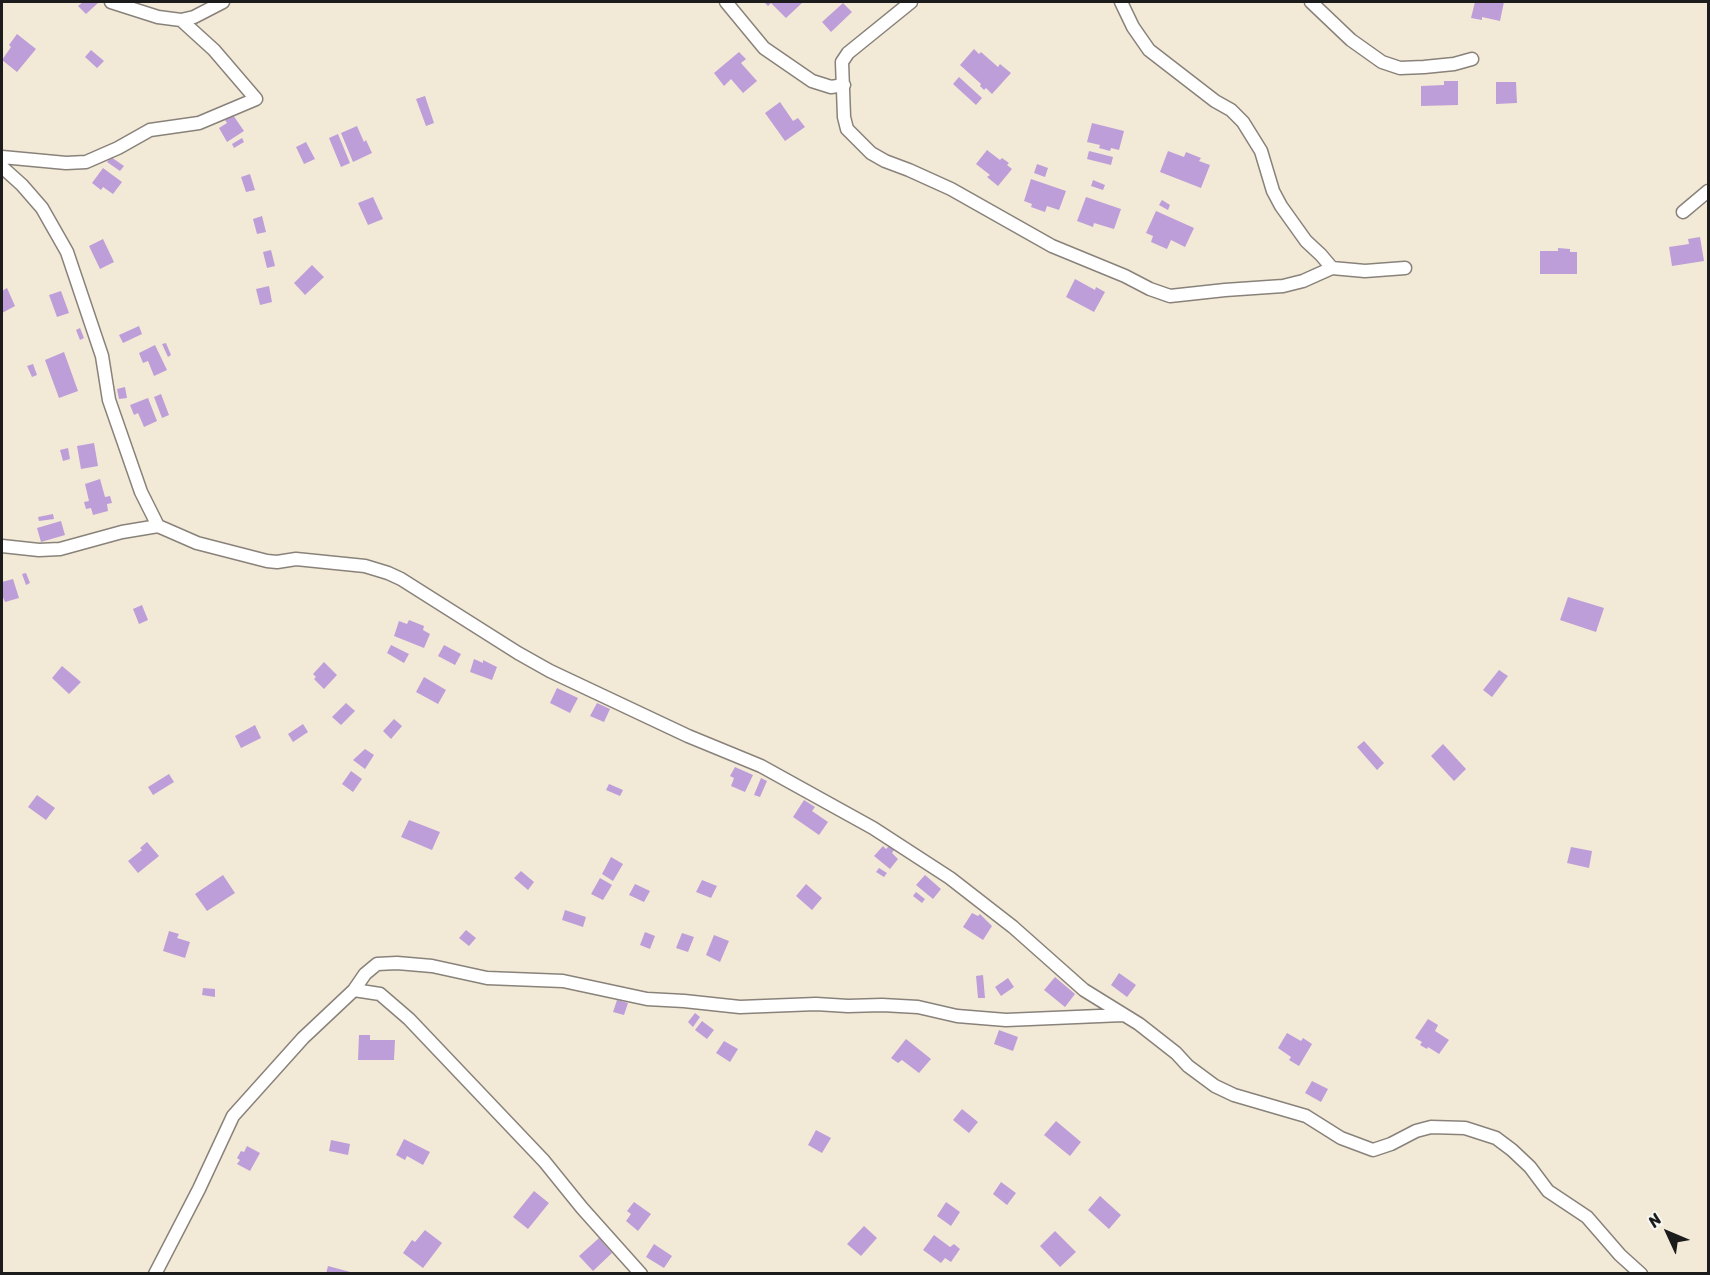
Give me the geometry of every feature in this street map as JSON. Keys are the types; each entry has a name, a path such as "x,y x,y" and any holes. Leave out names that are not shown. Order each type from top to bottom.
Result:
{"street":[{"path":"111,2 158,17 181,20 194,17 223,2"},
{"path":"726,2 764,48 812,81 831,87 844,85"},
{"path":"910,2 848,53 842,62 844,117 847,129 870,153 951,189 1042,240 1125,276 1150,290 1170,296 1232,289 1276,288 1303,281 1332,268 1365,271 1404,268"},
{"path":"1121,2 1133,27 1149,50 1215,101 1231,110 1243,122 1261,152 1273,191 1281,206 1306,242 1332,268"},
{"path":"1311,2 1351,40 1382,62 1400,68 1424,68 1472,59"},
{"path":"2,157 66,163 86,162 150,130 199,123 256,99 214,50 181,20"},
{"path":"2,167 42,207 67,252 102,356 109,400 141,492 158,526"},
{"path":"1683,212 1708,191"},
{"path":"2,546 39,550 60,549 122,532 158,526 197,543 267,561 296,559 365,566 401,579 550,671 688,736 761,766 873,828 950,878 1013,927 1084,990 1139,1024 1215,1086 1234,1095 1306,1116 1341,1138 1373,1150 1416,1131 1431,1127 1465,1128 1496,1138 1530,1167 1548,1191 1587,1216 1620,1255 1641,1274"},
{"path":"155,1274 200,1189 233,1116 303,1038 354,990 371,968 377,964 447,968 487,978 563,981 647,999 740,1007 816,1004 882,1005 918,1007 957,1016 1006,1020 1123,1015"},
{"path":"354,990 380,994 409,1019 544,1161 641,1274"}],"building":[{"path":"83,2 98,3 86,14 78,6"},
{"path":"764,2 803,2 786,18 771,3 768,6"},
{"path":"1475,2 1504,2 1500,21 1482,17 1482,20 1471,18"},
{"path":"843,3 852,12 831,32 822,22"},
{"path":"17,34 36,49 17,72 2,60"},
{"path":"974,49 998,67 1000,64 1011,73 992,94 986,88 984,90 981,84 960,65"},
{"path":"91,50 104,61 97,68 85,57"},
{"path":"739,52 746,59 741,63 757,81 743,93 731,79 724,86 714,73"},
{"path":"959,77 982,98 976,105 953,84"},
{"path":"1444,81 1458,81 1458,105 1421,106 1421,86 1444,85"},
{"path":"1496,82 1516,82 1517,103 1496,104"},
{"path":"425,96 434,123 426,126 416,99"},
{"path":"780,102 793,121 798,118 805,127 785,141 765,113"},
{"path":"233,115 244,131 227,142 219,128"},
{"path":"1092,123 1124,131 1119,150 1111,148 1110,151 1099,148 1100,145 1087,142"},
{"path":"357,126 372,153 353,162 341,133"},
{"path":"338,134 350,163 341,167 329,138"},
{"path":"242,138 244,142 234,148 232,144"},
{"path":"306,142 315,159 304,164 296,147"},
{"path":"987,150 1000,160 1002,158 1009,163 1007,165 1012,169 998,186 987,177 990,175 976,164"},
{"path":"1089,151 1113,157 1111,165 1087,159"},
{"path":"1168,151 1184,157 1186,152 1201,158 1199,161 1210,165 1201,188 1160,172"},
{"path":"111,157 124,166 120,171 107,162"},
{"path":"1037,164 1048,168 1045,177 1034,173"},
{"path":"103,168 122,182 113,194 103,187 101,190 92,183"},
{"path":"250,174 255,190 246,192 241,177"},
{"path":"1031,179 1066,191 1059,210 1047,206 1045,212 1031,207 1032,204 1024,201"},
{"path":"1093,180 1105,185 1103,190 1091,186"},
{"path":"373,197 383,219 368,225 358,203"},
{"path":"1086,197 1121,209 1114,229 1094,223 1093,227 1077,221"},
{"path":"1162,200 1170,205 1168,210 1159,205"},
{"path":"1156,211 1194,228 1185,247 1171,240 1167,249 1151,242 1153,236 1146,233"},
{"path":"262,216 266,232 257,234 253,219"},
{"path":"1700,237 1704,261 1672,266 1669,247 1689,244 1688,239"},
{"path":"103,239 114,262 100,269 89,246"},
{"path":"1558,248 1577,252 1577,274 1540,274 1540,251 1558,251"},
{"path":"271,250 275,266 267,268 263,252"},
{"path":"312,265 324,277 305,295 294,283"},
{"path":"1075,279 1095,290 1096,287 1105,292 1094,312 1066,297"},
{"path":"269,286 272,302 260,305 256,289"},
{"path":"7,288 15,306 2,313 2,291"},
{"path":"61,291 69,313 57,317 49,295"},
{"path":"139,326 142,334 123,343 119,335"},
{"path":"80,328 84,338 80,340 76,330"},
{"path":"166,343 171,355 168,357 162,344"},
{"path":"155,345 167,370 154,376 148,361 143,363 139,353"},
{"path":"64,352 78,391 59,398 45,360"},
{"path":"33,364 37,375 32,377 27,366"},
{"path":"125,387 127,398 119,399 117,389"},
{"path":"161,394 169,415 162,418 154,397"},
{"path":"148,398 157,421 144,427 138,413 134,415 130,405"},
{"path":"94,443 98,466 81,469 77,446"},
{"path":"68,448 70,459 63,461 60,450"},
{"path":"100,479 105,497 110,496 112,503 107,504 108,511 93,515 91,508 86,509 84,502 89,501 85,484"},
{"path":"53,514 54,519 39,521 38,517"},
{"path":"61,521 65,535 41,542 37,528"},
{"path":"26,573 30,583 26,585 22,574"},
{"path":"13,579 19,598 5,602 2,595 2,582"},
{"path":"1568,597 1604,608 1596,632 1560,620"},
{"path":"142,605 148,620 139,624 133,609"},
{"path":"409,620 424,626 423,630 430,634 424,648 394,636 399,621 407,624"},
{"path":"391,645 409,654 404,663 387,653"},
{"path":"444,645 461,654 455,665 438,656"},
{"path":"474,659 483,663 483,660 497,667 492,680 470,672"},
{"path":"324,662 337,675 324,689 314,679 316,677 313,674"},
{"path":"62,666 81,682 69,694 52,678"},
{"path":"1499,670 1508,676 1492,697 1483,690"},
{"path":"424,677 446,690 438,704 416,692"},
{"path":"557,688 578,698 570,713 550,703"},
{"path":"346,703 355,711 341,725 332,717"},
{"path":"597,703 610,709 604,722 590,716"},
{"path":"394,719 402,726 391,739 383,731"},
{"path":"303,724 308,732 293,742 288,734"},
{"path":"255,725 261,738 241,748 235,736"},
{"path":"1364,741 1384,763 1377,770 1357,747"},
{"path":"1443,744 1466,769 1454,781 1431,756"},
{"path":"365,749 374,755 365,769 353,760"},
{"path":"735,767 753,775 745,792 731,786 734,778 730,776"},
{"path":"351,771 362,779 353,792 342,784"},
{"path":"169,774 174,782 153,795 148,787"},
{"path":"761,778 767,781 760,797 754,795"},
{"path":"609,784 623,790 620,796 606,790"},
{"path":"37,795 55,808 46,820 28,807"},
{"path":"804,800 815,807 812,811 828,822 819,835 793,817"},
{"path":"409,820 440,832 432,850 401,837"},
{"path":"147,842 159,856 138,873 128,861 142,850 140,848"},
{"path":"883,846 886,849 889,846 894,850 892,853 898,859 890,869 874,856"},
{"path":"1571,847 1592,851 1589,868 1567,863"},
{"path":"611,857 623,864 613,881 602,874"},
{"path":"879,868 887,873 884,877 876,872"},
{"path":"521,871 534,882 528,890 514,878"},
{"path":"223,875 235,893 207,911 195,894"},
{"path":"925,875 941,889 933,899 916,885"},
{"path":"600,878 612,885 603,900 591,894"},
{"path":"702,880 717,886 711,898 696,892"},
{"path":"635,884 650,891 644,902 629,895"},
{"path":"806,884 822,898 812,910 796,896"},
{"path":"916,892 925,899 922,903 913,896"},
{"path":"565,910 586,917 583,927 562,920"},
{"path":"972,913 978,916 980,914 992,926 983,940 963,927"},
{"path":"466,930 476,938 469,946 459,938"},
{"path":"169,931 179,934 177,938 190,942 185,958 163,951"},
{"path":"645,932 655,936 650,949 640,945"},
{"path":"682,933 694,937 688,952 676,948"},
{"path":"714,935 729,941 720,962 706,955"},
{"path":"1119,973 1136,985 1127,997 1111,985"},
{"path":"983,975 985,998 978,998 976,976"},
{"path":"1055,977 1075,994 1065,1007 1044,990"},
{"path":"1008,978 1014,987 1001,996 995,987"},
{"path":"203,988 215,989 215,997 202,995"},
{"path":"617,1000 628,1003 624,1015 613,1012"},
{"path":"695,1013 700,1017 693,1027 688,1022"},
{"path":"1428,1019 1438,1025 1435,1031 1449,1040 1439,1054 1420,1045 1422,1042 1415,1038"},
{"path":"702,1021 714,1030 707,1039 695,1030"},
{"path":"999,1030 1018,1037 1013,1051 994,1044"},
{"path":"1287,1033 1301,1041 1303,1038 1312,1044 1299,1066 1289,1060 1291,1057 1278,1048"},
{"path":"359,1035 370,1035 370,1040 395,1040 394,1060 358,1060"},
{"path":"906,1039 931,1059 919,1073 902,1060 898,1063 891,1058"},
{"path":"724,1041 738,1049 730,1062 716,1053"},
{"path":"1312,1081 1328,1089 1321,1102 1305,1093"},
{"path":"962,1109 978,1122 969,1133 953,1120"},
{"path":"1056,1121 1081,1142 1070,1156 1044,1135"},
{"path":"816,1130 831,1138 822,1153 808,1145"},
{"path":"404,1139 430,1152 423,1165 407,1156 405,1160 396,1155"},
{"path":"331,1140 350,1144 348,1155 329,1151"},
{"path":"247,1146 260,1153 250,1171 237,1164 240,1160 237,1158"},
{"path":"1001,1182 1016,1193 1007,1205 993,1194"},
{"path":"534,1191 549,1203 528,1229 513,1217"},
{"path":"1100,1196 1121,1215 1109,1229 1088,1210"},
{"path":"634,1202 651,1214 638,1231 626,1221 631,1214 627,1211"},
{"path":"946,1202 960,1212 951,1226 937,1216"},
{"path":"864,1226 877,1238 861,1256 847,1244"},
{"path":"425,1230 442,1243 423,1268 403,1253 412,1240 415,1242"},
{"path":"1055,1231 1076,1252 1060,1267 1040,1246"},
{"path":"934,1235 950,1247 954,1244 960,1249 951,1262 945,1258 941,1263 923,1250"},
{"path":"599,1238 612,1253 593,1271 579,1256"},
{"path":"654,1244 672,1256 664,1268 646,1257"},
{"path":"328,1266 354,1273 354,1274 326,1274"}]}
